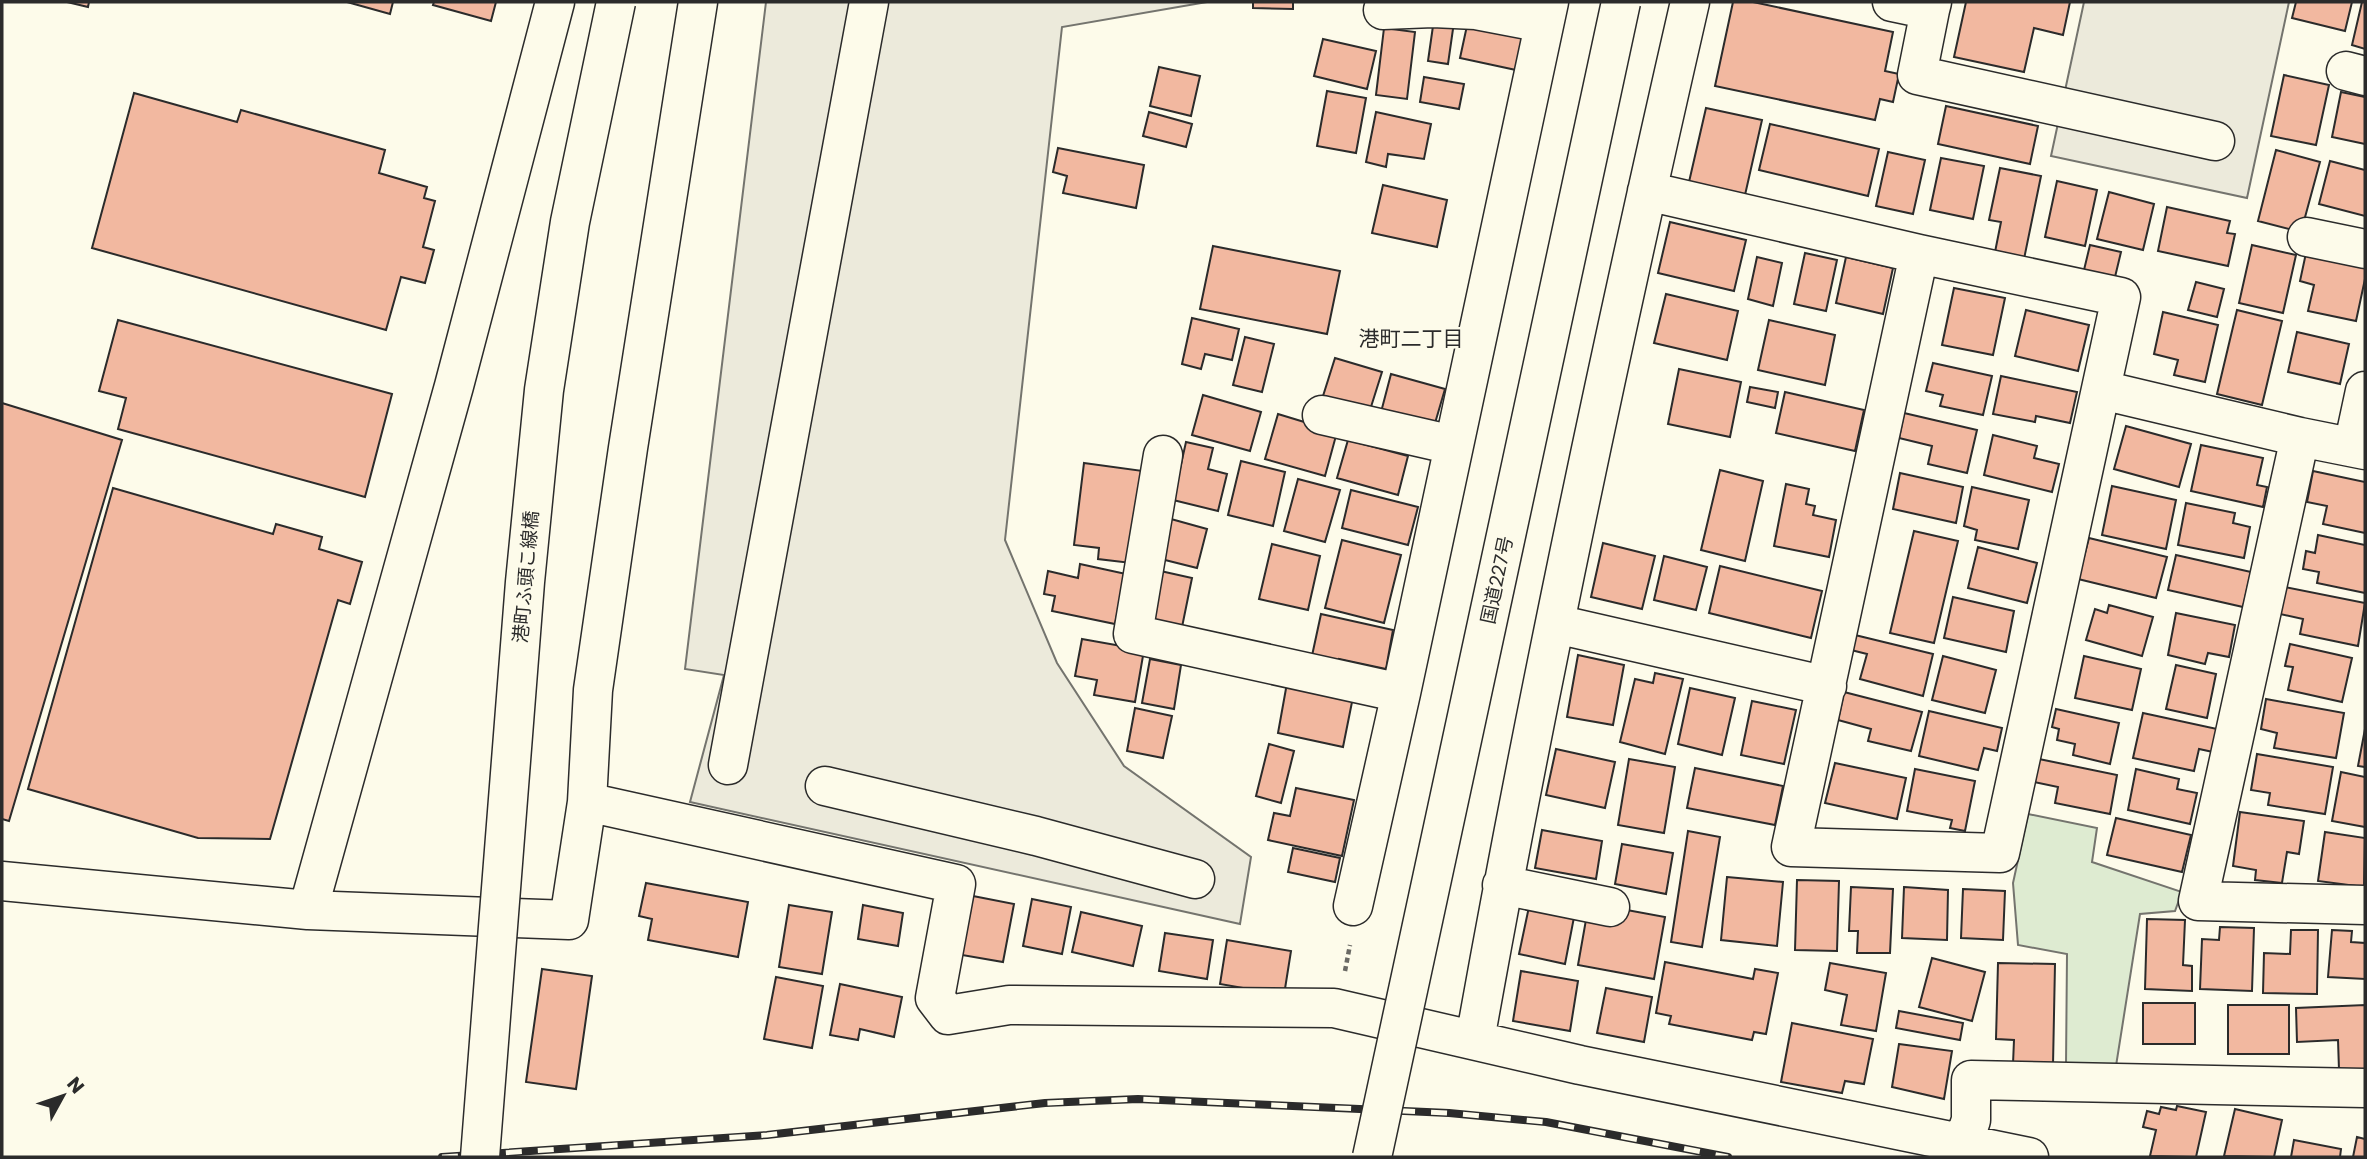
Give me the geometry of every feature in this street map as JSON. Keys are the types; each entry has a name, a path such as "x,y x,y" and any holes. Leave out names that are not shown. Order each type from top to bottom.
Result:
{"main road":[{"path":"308,909 454,386 555,2"},
{"name":"港町ふ頭こ線橋","path":"480,1157 525,582 544,390 569,222 617,2"},
{"path":"2,881 308,909 569,920 587,802 593,690 698,2"},
{"path":"729,765 870,2"},
{"name":"国道227号","path":"1373,1157 1621,2"},
{"path":"1475,1040 1502,884 1647,191 1690,2"},
{"path":"1892,2 1931,6 1917,75 2215,141"},
{"path":"1353,906 1547,12 1433,8 1383,10"},
{"path":"1647,191 1919,254 2121,297 2000,853 1791,847 1919,254"},
{"path":"2307,237 2365,249"},
{"path":"2102,390 2300,437 2359,448 2365,391"},
{"path":"1322,415 1453,445"},
{"path":"2300,437 2198,901 2365,905"},
{"path":"1163,455 1133,634 1401,693"},
{"path":"1556,624 1827,686"},
{"path":"825,786 1036,836 1195,879"},
{"path":"587,802 956,884 935,998 948,1015 1009,1005 1339,1010 1580,1065 2029,1157"},
{"path":"1502,884 1610,907"},
{"path":"1963,1144 1972,1120 1971,1080 2365,1088"}],"path":[{"path":"1339,1010 1355,912 1353,906"}],"green space":[{"path":"2028,814 2097,828 2092,862 2182,892 2175,911 2140,914 2116,1066 2066,1065 2067,954 2018,945 2013,883"}],"shaded area":[{"path":"766,2 1207,2 1062,27 1005,540 1057,663 1124,766 1251,857 1240,924 690,802 724,675 685,669"},
{"path":"2084,2 2289,2 2247,198 2051,156"}],"building":[{"path":"67,2 89,2 88,7"},
{"path":"347,2 393,2 390,14"},
{"path":"434,2 496,2 491,21 433,5"},
{"path":"1253,2 1293,2 1293,9 1253,8"},
{"path":"1733,2 1753,2 1893,32 1885,71 1899,74 1893,102 1880,99 1875,120 1715,86"},
{"path":"1966,2 2070,2 2063,35 2034,28 2024,72 1954,57"},
{"path":"2296,2 2352,2 2345,31 2292,18"},
{"path":"2362,2 2365,2 2365,49 2352,45"},
{"path":"1434,19 1454,22 1448,64 1428,61"},
{"path":"1468,21 1523,33 1516,70 1460,58"},
{"path":"1384,28 1415,32 1407,99 1376,95"},
{"path":"1323,39 1376,51 1367,89 1314,76"},
{"path":"1159,67 1200,76 1191,116 1150,106"},
{"path":"2284,75 2329,85 2316,145 2271,136"},
{"path":"1424,77 1464,84 1459,109 1420,102"},
{"path":"1327,91 1366,98 1356,153 1317,146"},
{"path":"2341,92 2365,97 2365,144 2332,137"},
{"path":"134,93 237,122 241,110 385,150 379,173 427,187 424,198 435,201 423,247 434,250 425,283 401,277 386,330 92,248"},
{"path":"1946,106 2038,126 2030,164 1938,144"},
{"path":"1706,108 1762,120 1745,195 1689,182"},
{"path":"1149,112 1192,124 1186,147 1143,136"},
{"path":"1376,112 1431,124 1424,159 1388,154 1386,167 1366,162"},
{"path":"1770,124 1879,149 1868,196 1759,170"},
{"path":"1058,148 1144,165 1136,208 1063,193 1067,176 1053,172"},
{"path":"2276,150 2320,162 2301,232 2258,221"},
{"path":"1888,152 1925,160 1913,214 1876,206"},
{"path":"1941,158 1984,166 1973,219 1930,210"},
{"path":"2330,161 2365,170 2365,216 2319,204"},
{"path":"2000,168 2041,176 2024,259 1995,252 2001,222 1989,220"},
{"path":"2057,181 2097,190 2085,246 2045,237"},
{"path":"1383,185 1447,200 1437,247 1372,233"},
{"path":"2109,192 2154,204 2143,250 2097,239"},
{"path":"2167,207 2230,221 2227,233 2235,234 2228,266 2158,251"},
{"path":"1670,222 1746,240 1734,291 1658,273"},
{"path":"2090,245 2121,252 2115,277 2084,270"},
{"path":"2252,245 2296,255 2283,313 2239,303"},
{"path":"1213,246 1340,271 1327,334 1200,309"},
{"path":"1805,253 1837,260 1826,311 1794,304"},
{"path":"2306,253 2365,266 2356,321 2308,311 2314,285 2300,281"},
{"path":"1757,257 1782,263 1773,306 1748,299"},
{"path":"1846,257 1893,268 1883,314 1836,303"},
{"path":"2196,282 2224,289 2217,317 2188,310"},
{"path":"1954,288 2005,298 1993,355 1942,345"},
{"path":"1666,294 1738,311 1727,360 1654,343"},
{"path":"2026,310 2089,325 2078,371 2015,356"},
{"path":"2237,310 2282,321 2262,405 2217,394"},
{"path":"2163,312 2218,325 2205,382 2174,375 2178,360 2154,354"},
{"path":"1192,318 1239,329 1232,360 1205,354 1201,369 1182,364"},
{"path":"118,320 392,394 365,497 118,429 126,398 99,391"},
{"path":"1769,320 1835,335 1825,385 1758,370"},
{"path":"2297,332 2349,344 2340,384 2288,372"},
{"path":"1245,337 1274,344 1262,392 1233,385"},
{"path":"1335,358 1382,372 1370,410 1323,396"},
{"path":"1933,363 1992,376 1983,415 1940,406 1943,395 1926,391"},
{"path":"1679,369 1741,382 1730,437 1668,424"},
{"path":"1391,374 1445,389 1433,430 1380,416"},
{"path":"2001,376 2077,392 2070,423 2036,416 2035,422 1993,414"},
{"path":"1750,387 1778,392 1775,408 1747,402"},
{"path":"1785,392 1864,410 1855,451 1776,433"},
{"path":"1203,395 1261,412 1250,451 1192,435"},
{"path":"2,403 122,440 9,821 2,819"},
{"path":"1904,413 1977,430 1967,473 1928,464 1932,446 1899,438"},
{"path":"1278,414 1337,432 1325,476 1265,459"},
{"path":"2126,426 2191,444 2179,487 2114,469"},
{"path":"1993,435 2037,446 2034,458 2059,464 2052,492 1984,475"},
{"path":"1348,440 1408,456 1398,495 1337,478"},
{"path":"1186,442 1213,448 1208,469 1227,474 1218,511 1173,500"},
{"path":"2201,445 2263,458 2257,485 2267,487 2263,507 2191,491"},
{"path":"1241,461 1285,472 1273,526 1228,515"},
{"path":"1084,463 1143,471 1131,563 1098,559 1099,548 1074,545"},
{"path":"1720,470 1763,481 1745,561 1701,550"},
{"path":"2313,471 2365,482 2365,533 2323,524 2327,506 2307,502"},
{"path":"1900,473 1963,487 1956,523 1893,509"},
{"path":"1298,479 1340,490 1325,542 1284,531"},
{"path":"1786,484 1809,489 1806,504 1815,506 1813,515 1836,520 1829,557 1774,546"},
{"path":"2112,486 2176,500 2166,549 2102,535"},
{"path":"1972,487 2029,500 2018,549 1975,540 1977,530 1964,526"},
{"path":"113,488 273,534 276,524 322,537 319,549 362,562 350,604 338,600 270,839 198,838 28,789"},
{"path":"1351,490 1418,507 1408,545 1342,528"},
{"path":"2186,503 2235,513 2233,523 2250,527 2244,558 2178,545"},
{"path":"1171,519 1207,529 1197,568 1161,559"},
{"path":"1914,531 1958,541 1934,643 1890,633"},
{"path":"2318,535 2365,545 2365,593 2317,583 2319,572 2303,569 2306,551 2315,553"},
{"path":"2089,538 2167,557 2156,598 2078,579"},
{"path":"1342,540 1401,555 1384,623 1325,608"},
{"path":"1603,543 1655,556 1642,609 1591,597"},
{"path":"1272,544 1320,556 1308,610 1259,599"},
{"path":"1978,547 2037,563 2027,603 1968,588"},
{"path":"2176,555 2251,572 2243,607 2168,590"},
{"path":"1664,556 1707,567 1696,610 1654,600"},
{"path":"1080,564 1126,574 1115,624 1052,611 1055,596 1044,594 1048,571 1078,578"},
{"path":"1720,566 1822,591 1811,638 1709,613"},
{"path":"1156,570 1192,578 1181,632 1144,624"},
{"path":"2285,587 2365,603 2358,646 2300,634 2303,619 2280,614"},
{"path":"1953,597 2014,611 2006,652 1944,638"},
{"path":"2109,605 2153,617 2142,656 2086,640 2095,609 2107,613"},
{"path":"2176,613 2235,625 2229,657 2208,653 2205,664 2168,655"},
{"path":"1321,614 1393,630 1386,669 1339,659 1336,670 1310,665"},
{"path":"1855,635 1933,654 1923,696 1860,679 1867,654 1851,650"},
{"path":"1082,639 1144,650 1135,702 1094,695 1097,680 1075,676"},
{"path":"2290,644 2352,658 2342,702 2288,690 2293,667 2285,666"},
{"path":"1578,655 1624,665 1613,725 1567,717"},
{"path":"1943,656 1996,670 1985,713 1932,700"},
{"path":"2084,656 2141,669 2132,710 2075,698"},
{"path":"1150,659 1181,665 1174,709 1142,703"},
{"path":"2176,665 2216,674 2207,718 2166,709"},
{"path":"1655,673 1683,679 1665,754 1620,742 1635,679 1653,683"},
{"path":"1287,683 1353,697 1343,747 1278,733"},
{"path":"1690,688 1735,698 1722,755 1678,744"},
{"path":"1844,692 1922,712 1911,751 1868,741 1871,729 1838,720"},
{"path":"2266,699 2344,713 2336,758 2274,748 2277,733 2261,729"},
{"path":"1752,701 1796,710 1784,764 1741,755"},
{"path":"1135,708 1172,716 1163,758 1127,751"},
{"path":"2056,709 2119,723 2110,764 2073,755 2075,744 2057,740 2059,729 2052,727"},
{"path":"1929,711 2002,728 1997,751 1984,748 1978,770 1919,756"},
{"path":"2143,713 2217,729 2213,752 2199,749 2194,771 2133,758"},
{"path":"2365,729 2365,767 2358,766"},
{"path":"1269,744 1294,751 1281,803 1256,796"},
{"path":"1556,749 1615,762 1605,808 1546,795"},
{"path":"2257,754 2333,767 2325,814 2268,805 2270,793 2251,790"},
{"path":"1629,759 1675,767 1664,833 1618,825"},
{"path":"2039,759 2117,775 2110,814 2055,803 2058,787 2034,782"},
{"path":"1835,763 1906,778 1897,819 1825,803"},
{"path":"1695,768 1783,786 1775,825 1687,808"},
{"path":"1915,769 1975,781 1965,831 1950,828 1952,820 1907,811"},
{"path":"2136,769 2179,779 2177,789 2197,793 2190,824 2128,810"},
{"path":"2341,772 2365,777 2365,827 2332,821"},
{"path":"1296,788 1354,800 1342,856 1268,840 1274,813 1290,816"},
{"path":"2240,812 2304,821 2299,854 2287,852 2282,883 2255,880 2256,870 2233,866"},
{"path":"2116,818 2191,835 2182,872 2107,855"},
{"path":"1542,830 1602,841 1596,879 1535,868"},
{"path":"1688,831 1720,837 1702,947 1671,942"},
{"path":"2325,832 2365,838 2364,887 2318,881"},
{"path":"1622,844 1673,853 1666,894 1615,884"},
{"path":"1293,848 1340,858 1335,882 1288,872"},
{"path":"1727,877 1783,882 1777,946 1721,940"},
{"path":"1797,880 1839,881 1837,951 1795,950"},
{"path":"646,883 748,902 738,957 648,940 652,919 639,916"},
{"path":"1851,887 1893,889 1890,953 1857,953 1858,931 1849,931"},
{"path":"1904,887 1948,890 1947,940 1902,938"},
{"path":"1963,889 2005,891 2003,940 1961,938"},
{"path":"973,896 1014,904 1003,962 962,955"},
{"path":"1032,899 1071,907 1062,954 1023,946"},
{"path":"1530,902 1575,912 1565,964 1519,954"},
{"path":"789,905 832,912 822,974 779,967"},
{"path":"863,905 903,913 898,946 858,939"},
{"path":"1616,908 1665,917 1654,979 1578,965 1587,914"},
{"path":"1081,912 1142,926 1133,966 1072,952"},
{"path":"2147,919 2185,920 2183,965 2192,966 2192,991 2145,989"},
{"path":"2220,927 2254,928 2252,991 2200,989 2202,939 2219,940"},
{"path":"2291,930 2318,930 2317,994 2263,993 2264,953 2290,954"},
{"path":"2332,930 2352,931 2351,942 2365,943 2365,979 2328,977"},
{"path":"1165,933 1213,940 1207,979 1159,971"},
{"path":"1227,940 1291,951 1284,995 1220,984"},
{"path":"1932,958 1985,972 1972,1021 1919,1007"},
{"path":"1665,962 1753,979 1755,969 1778,973 1766,1034 1754,1032 1752,1040 1669,1024 1671,1016 1656,1013"},
{"path":"1830,963 1886,973 1876,1031 1841,1025 1847,995 1825,990"},
{"path":"1998,963 2055,964 2053,1065 2013,1064 2014,1040 1996,1039"},
{"path":"542,969 592,976 576,1089 526,1082"},
{"path":"1521,971 1578,981 1570,1031 1513,1021"},
{"path":"776,977 823,986 812,1048 764,1039"},
{"path":"840,984 902,997 894,1037 860,1029 858,1040 830,1035"},
{"path":"1606,988 1652,997 1644,1042 1597,1033"},
{"path":"2143,1003 2195,1003 2195,1044 2143,1044"},
{"path":"2228,1005 2289,1005 2289,1054 2228,1054"},
{"path":"2365,1005 2365,1069 2339,1070 2338,1040 2297,1042 2296,1008"},
{"path":"1899,1011 1963,1023 1960,1040 1896,1028"},
{"path":"1792,1023 1873,1039 1864,1084 1845,1081 1842,1093 1781,1082"},
{"path":"1899,1044 1952,1051 1944,1099 1892,1087"},
{"path":"2177,1106 2206,1112 2196,1157 2150,1156 2156,1130 2143,1127 2147,1111 2159,1114 2161,1107 2176,1110"},
{"path":"2235,1109 2282,1120 2274,1157 2224,1156"},
{"path":"2357,1137 2365,1139 2365,1157 2353,1157"},
{"path":"2294,1140 2341,1149 2340,1157 2291,1157"}],"railway":[{"path":"442,1157 767,1135 1045,1103 1138,1099 1449,1113 1546,1122 1728,1157"}],"district":[{"name":"港町二丁目","path":"1411,338"}]}
